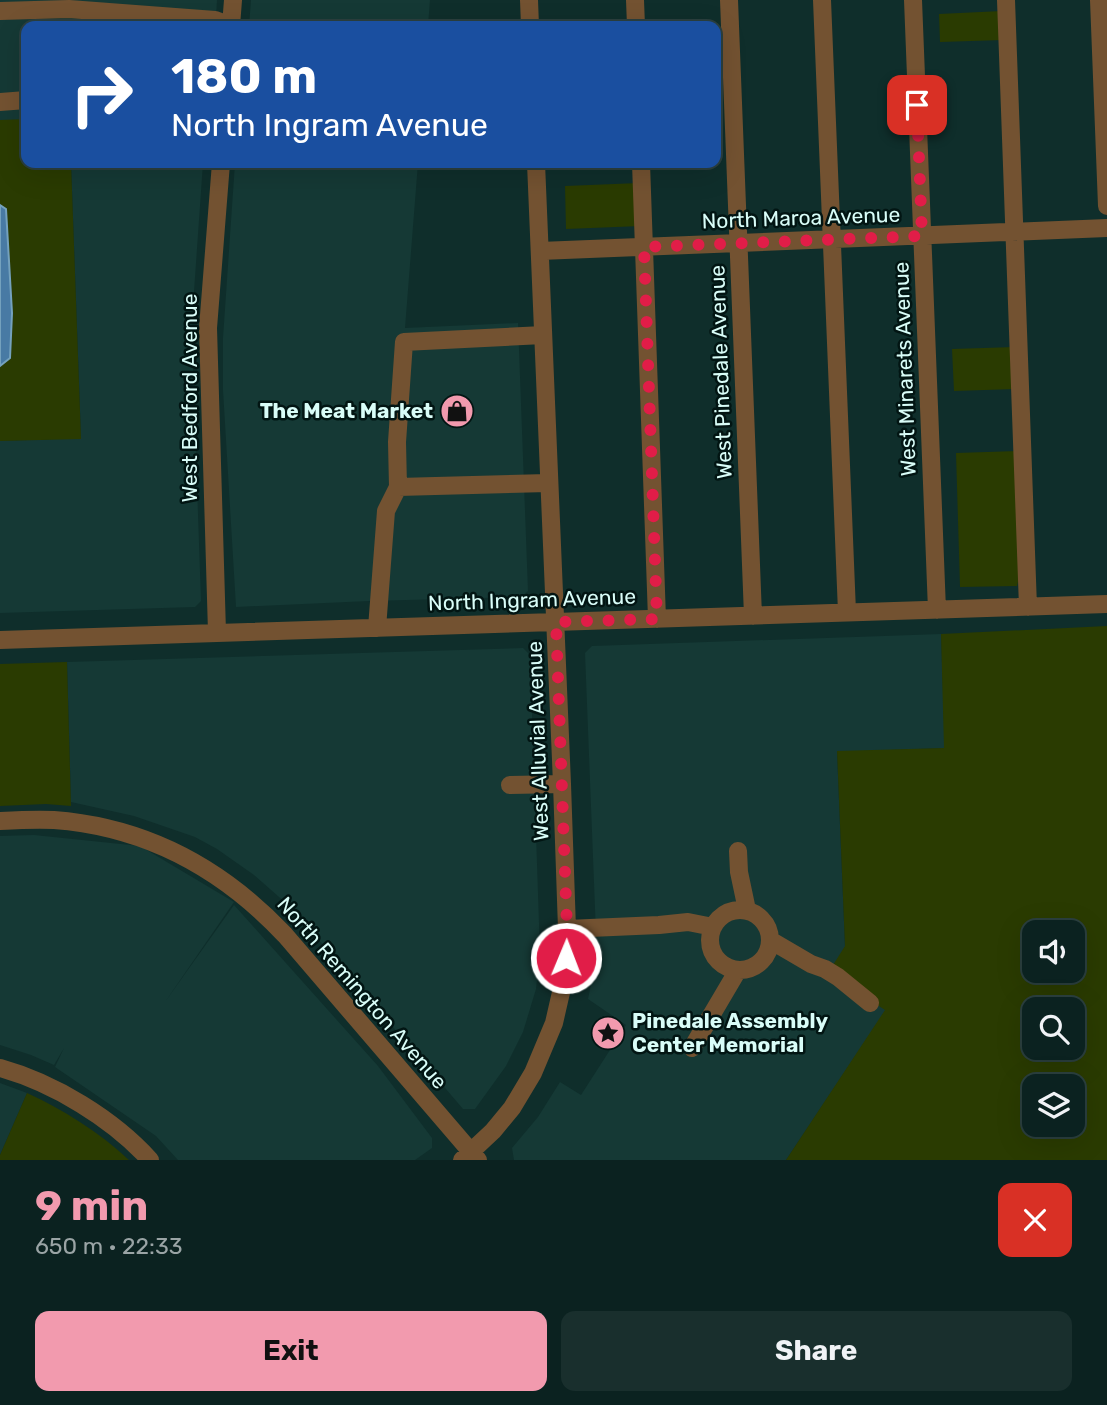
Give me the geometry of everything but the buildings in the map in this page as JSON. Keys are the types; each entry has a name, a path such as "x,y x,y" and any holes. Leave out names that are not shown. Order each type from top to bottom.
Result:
{"street":[{"path":"231,21 233,0"},
{"path":"529,0 530,21"},
{"path":"635,0 636,21"},
{"name":"West Pinedale Avenue","path":"729,0 753,616"},
{"path":"822,0 846,612"},
{"name":"West Minarets Avenue","path":"913,0 937,610"},
{"path":"1006,0 1028,607"},
{"path":"1099,0 1107,206"},
{"path":"0,11 69,9 218,21"},
{"path":"0,102 21,100"},
{"name":"West Bedford Avenue","path":"217,632 208,328 221,168"},
{"name":"West Alluvial Avenue","path":"470,1158 512,1108 544,1049 554,1023 562,988 567,929 536,168"},
{"path":"641,168 657,619"},
{"name":"North Maroa Avenue","path":"540,251 1107,228"},
{"path":"376,628 386,511 398,486 397,442 404,342 543,335"},
{"path":"398,486 548,483"},
{"name":"North Ingram Avenue","path":"0,640 1107,604"},
{"path":"510,785 562,783"},
{"name":"North Remington Avenue","path":"0,821 53,820 130,834 171,850 214,873 256,906 285,935 470,1158"},
{"path":"738,851 738,911"},
{"path":"738,911 756,914 764,921 770,940 764,958 757,965 738,970 721,963 714,955 712,934 719,919 738,911"},
{"path":"567,929 688,922 712,934"},
{"path":"770,940 838,977 870,1003"},
{"path":"764,958 811,964"},
{"path":"716,1008 721,963"},
{"path":"692,1048 738,970"},
{"path":"0,1068 45,1085 79,1103 127,1137 150,1160"}],"shaded area":[{"path":"0,0 217,0 215,21 21,21 21,120 0,120"},
{"path":"251,0 430,0 428,21 249,21"},
{"path":"71,168 203,168 192,340 201,601 195,607 0,613 0,441 81,438"},
{"path":"235,168 418,168 405,328 518,323 528,591 521,597 236,607 223,390 223,338"},
{"path":"941,634 945,748 837,752 845,946 886,1010 786,1160 514,1160 512,1148 538,1117 560,1082 581,1095 626,1025 588,999 596,934 585,653 592,646"},
{"path":"523,648 530,655 540,953 536,989 523,1032 506,1066 475,1109 463,1109 307,926 254,875 195,837 134,816 71,802 67,662"},
{"path":"34,835 140,846 234,902 165,1002 234,905 378,1066 432,1138 432,1148 415,1160 178,1160 156,1136 55,1067 64,1048 54,1065 0,1045 0,836"},
{"path":"0,1083 27,1093 0,1155"}],"green space":[{"path":"1002,11 1003,40 940,42 939,14"},
{"path":"21,119 21,168 71,168 81,439 0,441 0,120"},
{"path":"639,183 641,226 566,229 565,186"},
{"path":"1015,347 1016,389 954,391 952,349"},
{"path":"1019,451 1024,582 1018,582 1017,586 960,587 956,453"},
{"path":"1107,626 1107,1160 786,1160 885,1010 828,973 845,946 837,751 944,748 941,634"},
{"path":"67,662 71,806 0,806 0,664"},
{"path":"27,1093 81,1122 129,1160 0,1160"}],"water":[{"path":"0,205 6,209 12,313 10,358 0,366"}],"place":[{"name":"The Meat Market","path":"457,411"},
{"name":"Pinedale Assembly Center Memorial","path":"608,1033"}],"route":[{"path":"566,958 556,622 657,619 644,247 922,236 917,105"}]}
